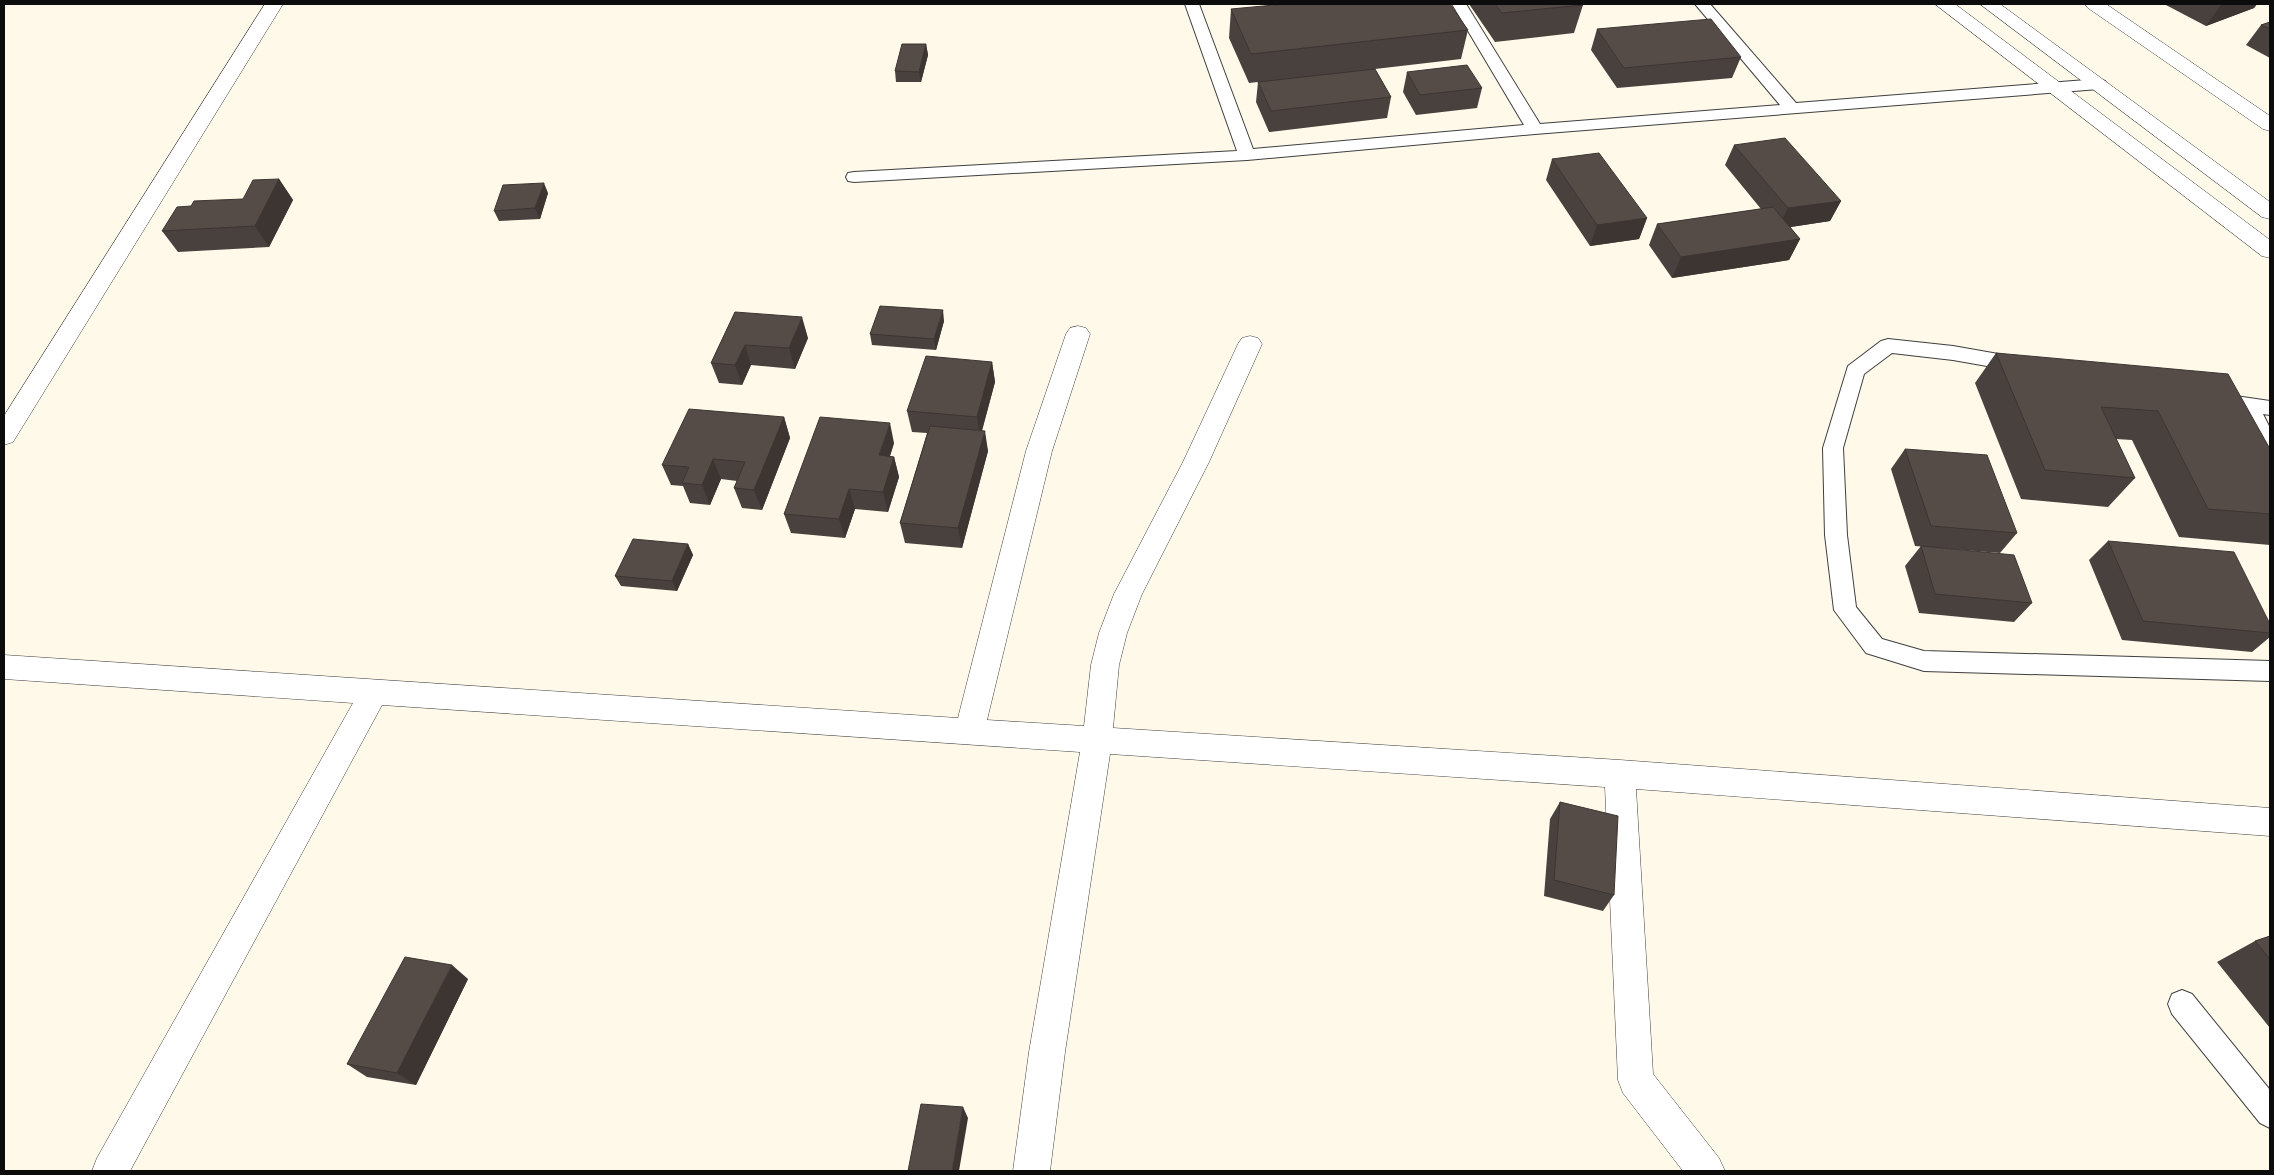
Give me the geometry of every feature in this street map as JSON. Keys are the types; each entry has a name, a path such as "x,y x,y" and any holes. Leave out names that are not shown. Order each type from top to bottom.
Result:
{"street":[{"path":"4,436 274,4"},
{"path":"1944,4 2058,88 2270,251"},
{"path":"1989,4 2270,212"},
{"path":"2094,4 2270,125"},
{"path":"969,732 1039,451 1078,334"},
{"path":"1031,1171 1046,1052 1097,740 1105,665 1113,633 1128,594 1196,462 1250,344"},
{"path":"4,667 1620,774 2270,822"},
{"path":"110,1171 374,692"},
{"path":"1620,774 1636,1080 1706,1171"}],"lane":[{"path":"1192,4 1247,155"},
{"path":"1459,4 1535,129"},
{"path":"1702,4 1792,109"},
{"path":"1713,17 1725,4"},
{"path":"854,177 1247,155 1535,129 2099,84"},
{"path":"2042,369 1953,353 1888,346 1855,371 1833,448 1836,535 1845,610 1874,646 1924,661 2270,671"},
{"path":"2198,397 2270,408"},
{"path":"2248,405 2270,446"},
{"path":"2182,1004 2270,1113"}],"building":[{"path":"1285,4 1450,4 1468,30 1251,54 1231,9"},
{"path":"1495,4 1582,4 1583,5 1502,13"},
{"path":"1711,19 1741,57 1624,68 1597,29"},
{"path":"2270,22 2270,29 2261,25"},
{"path":"902,44 926,44 919,72 895,71"},
{"path":"1467,65 1482,88 1420,95 1407,72"},
{"path":"1375,69 1391,97 1271,111 1258,82"},
{"path":"1785,138 1841,201 1788,208 1734,145"},
{"path":"1599,153 1647,218 1597,225 1552,159"},
{"path":"279,179 255,226 162,231 177,207 191,206 194,201 243,199 253,180"},
{"path":"544,183 535,208 494,211 503,185"},
{"path":"1773,207 1800,239 1681,257 1657,224"},
{"path":"880,306 943,310 934,339 870,334"},
{"path":"735,312 802,317 789,348 745,345 735,365 711,363"},
{"path":"1996,353 2228,374 2270,449 2270,514 2208,509 2158,411 2101,407 2135,478 2045,470"},
{"path":"926,356 992,362 977,417 907,411"},
{"path":"689,409 784,417 754,490 734,488 745,462 713,459 702,485 682,483 689,467 662,465"},
{"path":"820,417 890,423 879,455 894,457 883,492 849,489 839,519 784,514"},
{"path":"930,426 985,431 958,528 900,523"},
{"path":"1905,449 1987,455 2017,533 1931,526"},
{"path":"633,539 688,544 672,581 615,576"},
{"path":"2108,541 2234,552 2270,624 2270,633 2143,621"},
{"path":"1921,546 2014,555 2032,603 1935,594"},
{"path":"1560,802 1618,816 1614,895 1554,880"},
{"path":"2270,936 2270,959 2255,941"},
{"path":"405,957 452,965 397,1073 347,1064"},
{"path":"921,1104 963,1107 952,1171 908,1171"}]}
